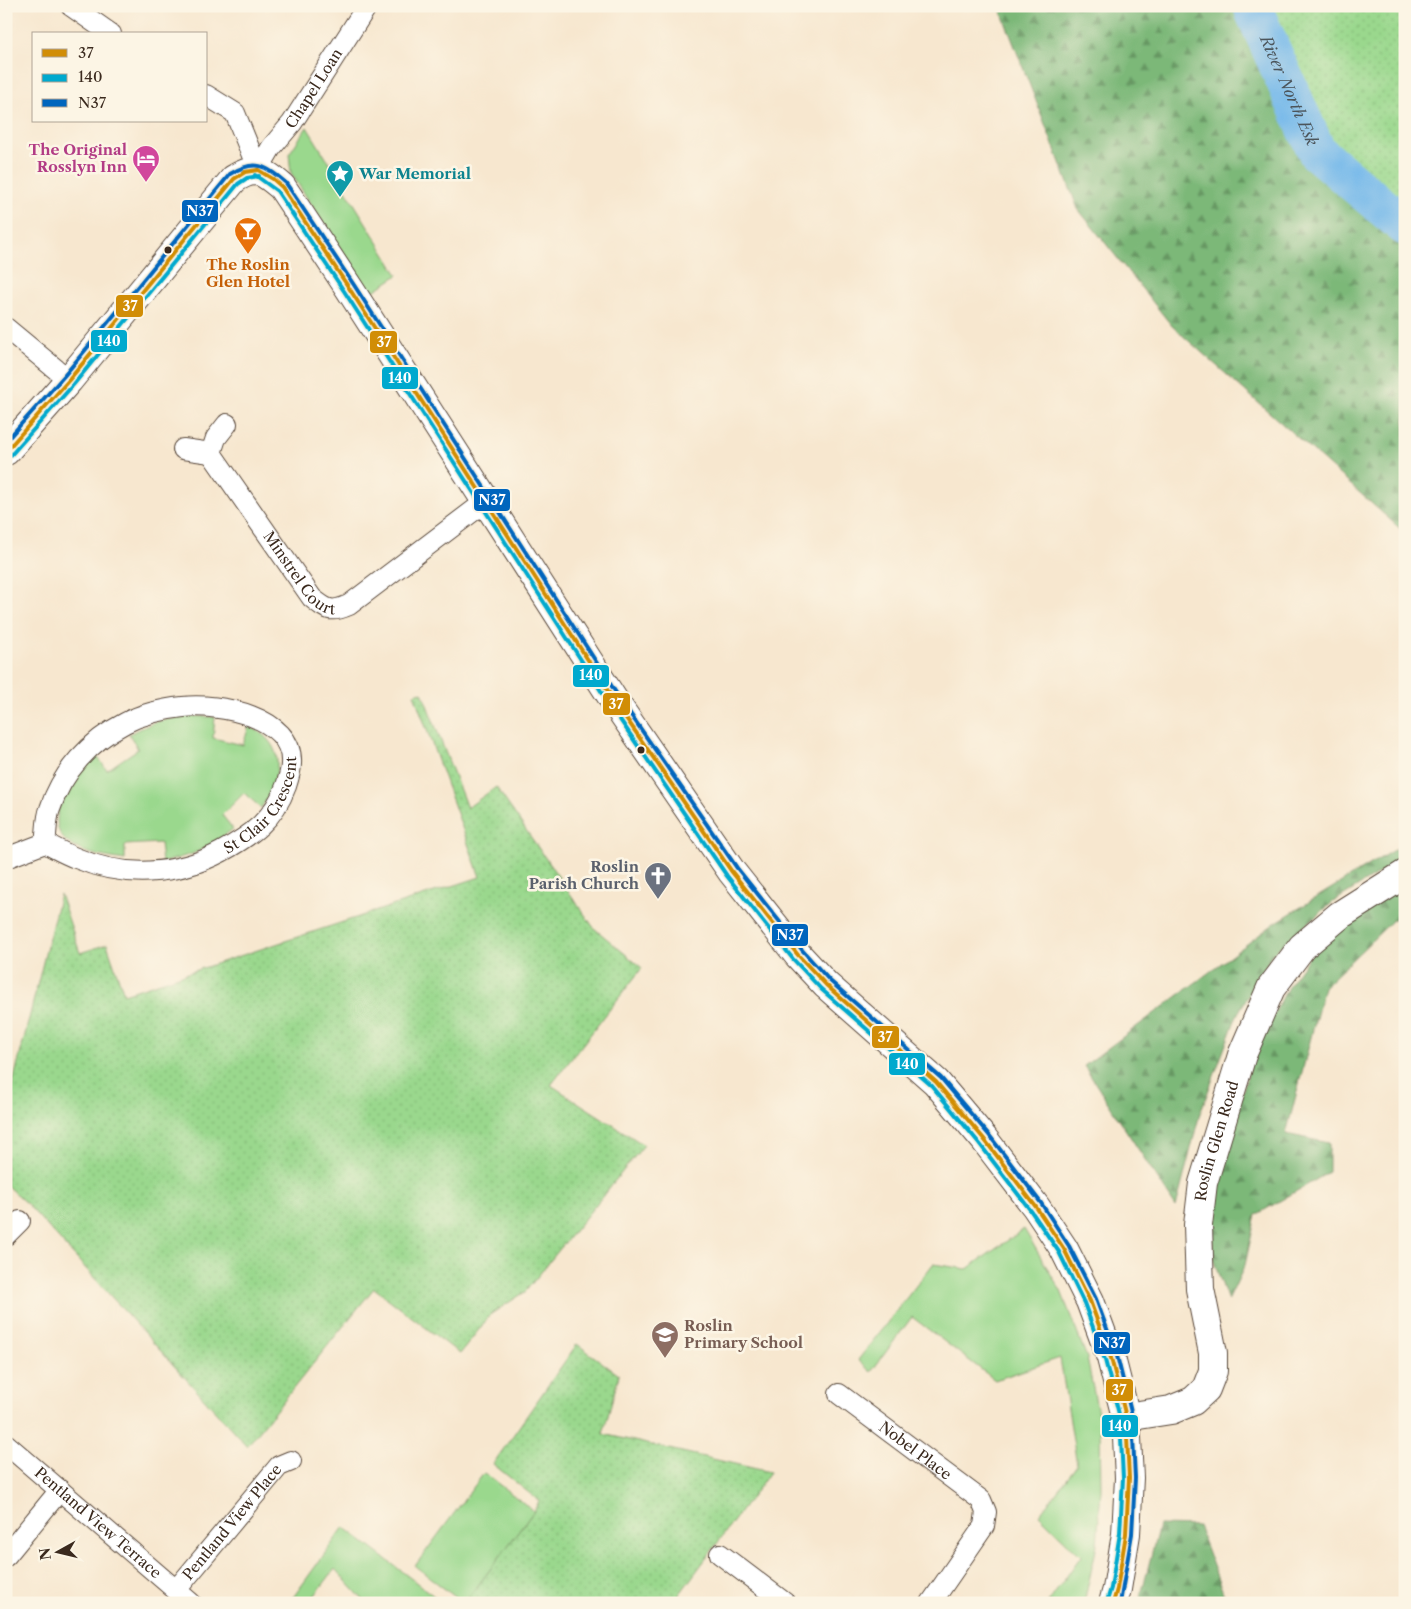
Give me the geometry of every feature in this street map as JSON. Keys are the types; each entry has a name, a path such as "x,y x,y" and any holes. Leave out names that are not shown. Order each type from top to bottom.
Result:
{"main road":[{"path":"6,451 69,380 234,179 245,172 258,170 282,187 349,288 614,702 732,872 798,955 826,985 936,1082 984,1139 1036,1207 1064,1249 1090,1300 1111,1358 1126,1418 1129,1478 1126,1534 1117,1590 1113,1603"},
{"name":"Roslin Glen Road","path":"1126,1418 1171,1410 1193,1401 1206,1389 1213,1371 1213,1352 1200,1289 1198,1225 1203,1182 1242,1055 1271,988 1302,947 1333,921 1405,874"}],"street":[{"path":"71,6 108,32"},
{"name":"Chapel Loan","path":"258,170 271,148 292,123 367,6"},
{"path":"208,96 235,113 258,170"},
{"path":"6,328 69,380"},
{"path":"187,453 211,453 216,438 227,424"},
{"name":"Minstrel Court","path":"211,453 312,598 325,608 337,610 349,605 485,502"},
{"name":"St Clair Crescent","path":"184,707 214,707 243,712 262,720 273,728 288,748 291,764 287,781 281,799 268,819 243,840 192,866 161,872 124,872 76,859 45,843 49,810 60,785 72,766 90,747 125,723 154,713 184,707"},
{"path":"6,858 45,843"},
{"name":"Nobel Place","path":"839,1394 981,1500 986,1512 984,1526 931,1603"},
{"name":"Pentland View Terrace","path":"6,1444 183,1596"},
{"name":"Pentland View Place","path":"183,1596 279,1466 291,1461"},
{"path":"6,1556 60,1490"},
{"path":"720,1554 785,1603"}],"green space":[{"path":"999,6 1310,6 1405,27 1405,533 1172,326 1078,209"},
{"path":"1263,6 1405,6 1405,212 1327,148 1264,14"},
{"path":"307,127 398,275 369,294 291,173 289,154"},
{"path":"422,692 467,808 496,787 594,928 642,968 551,1085 644,1145 525,1292 491,1314 460,1354 374,1288 247,1446 28,1205 6,1185 6,1111 60,894 80,953 107,944 124,994 480,877 414,694"},
{"path":"185,716 215,717 213,738 243,745 249,726 262,734 270,742 277,762 276,773 273,785 261,808 244,793 222,815 233,829 210,846 192,854 162,863 160,843 125,845 125,860 84,851 76,848 63,838 57,822 60,803 69,786 83,767 96,755 107,770 138,749 129,734 155,722"},
{"path":"1405,843 1405,857 1333,902 1273,953 1237,1015 1200,1113 1176,1207 1084,1066 1275,923"},
{"path":"1405,883 1405,922 1393,920 1324,987 1286,1134 1329,1143 1329,1172 1256,1215 1245,1265 1228,1301 1213,1259 1212,1219 1218,1174 1254,1053 1289,985 1317,946"},
{"path":"1024,1229 1061,1291 1087,1358 1100,1423 1101,1490 1097,1545 1084,1603 1048,1603 1081,1556 1039,1515 1077,1465 1060,1358 995,1380 912,1317 871,1372 858,1360 933,1264 967,1269"},
{"path":"577,1344 619,1375 603,1434 770,1472 673,1603 465,1603 534,1511 539,1501 493,1464"},
{"path":"484,1473 534,1511 465,1603 463,1603 415,1566"},
{"path":"1159,1525 1198,1526 1227,1603 1139,1603"},
{"path":"344,1527 443,1603 366,1603 335,1569 309,1603 289,1603"}],"waterway":[{"name":"River North Esk","path":"1253,6 1317,152 1405,226"}],"transit line":[{"name":"N37","path":"6,441 64,376 230,174 246,167 260,166 266,168 286,183 354,285 620,699 737,868 803,951 830,981 941,1078 989,1135 1041,1203 1069,1246 1096,1299 1117,1356 1132,1416 1135,1478 1132,1534 1120,1603"},
{"name":"37","path":"258,170 282,187 615,702 732,872 798,955 826,985 936,1082 984,1139 1036,1207 1064,1249 1090,1301 1111,1358 1126,1417 1129,1478 1126,1534 1113,1603"},
{"name":"37","path":"6,451 69,380 234,179 245,172 258,170"},
{"name":"140","path":"255,175 277,191 344,291 610,705 727,876 793,959 821,989 932,1086 979,1143 1031,1211 1059,1252 1084,1303 1105,1360 1120,1418 1123,1478 1120,1533 1107,1601"},
{"name":"140","path":"11,455 74,384 238,184 247,178 259,176"}],"place":[{"name":"The Original Rosslyn Inn","path":"146,183"},
{"name":"War Memorial","path":"340,198"},
{"name":"The Roslin Glen Hotel","path":"248,255"},
{"name":"Roslin Parish Church","path":"658,900"},
{"name":"Roslin Primary School","path":"665,1359"}]}
